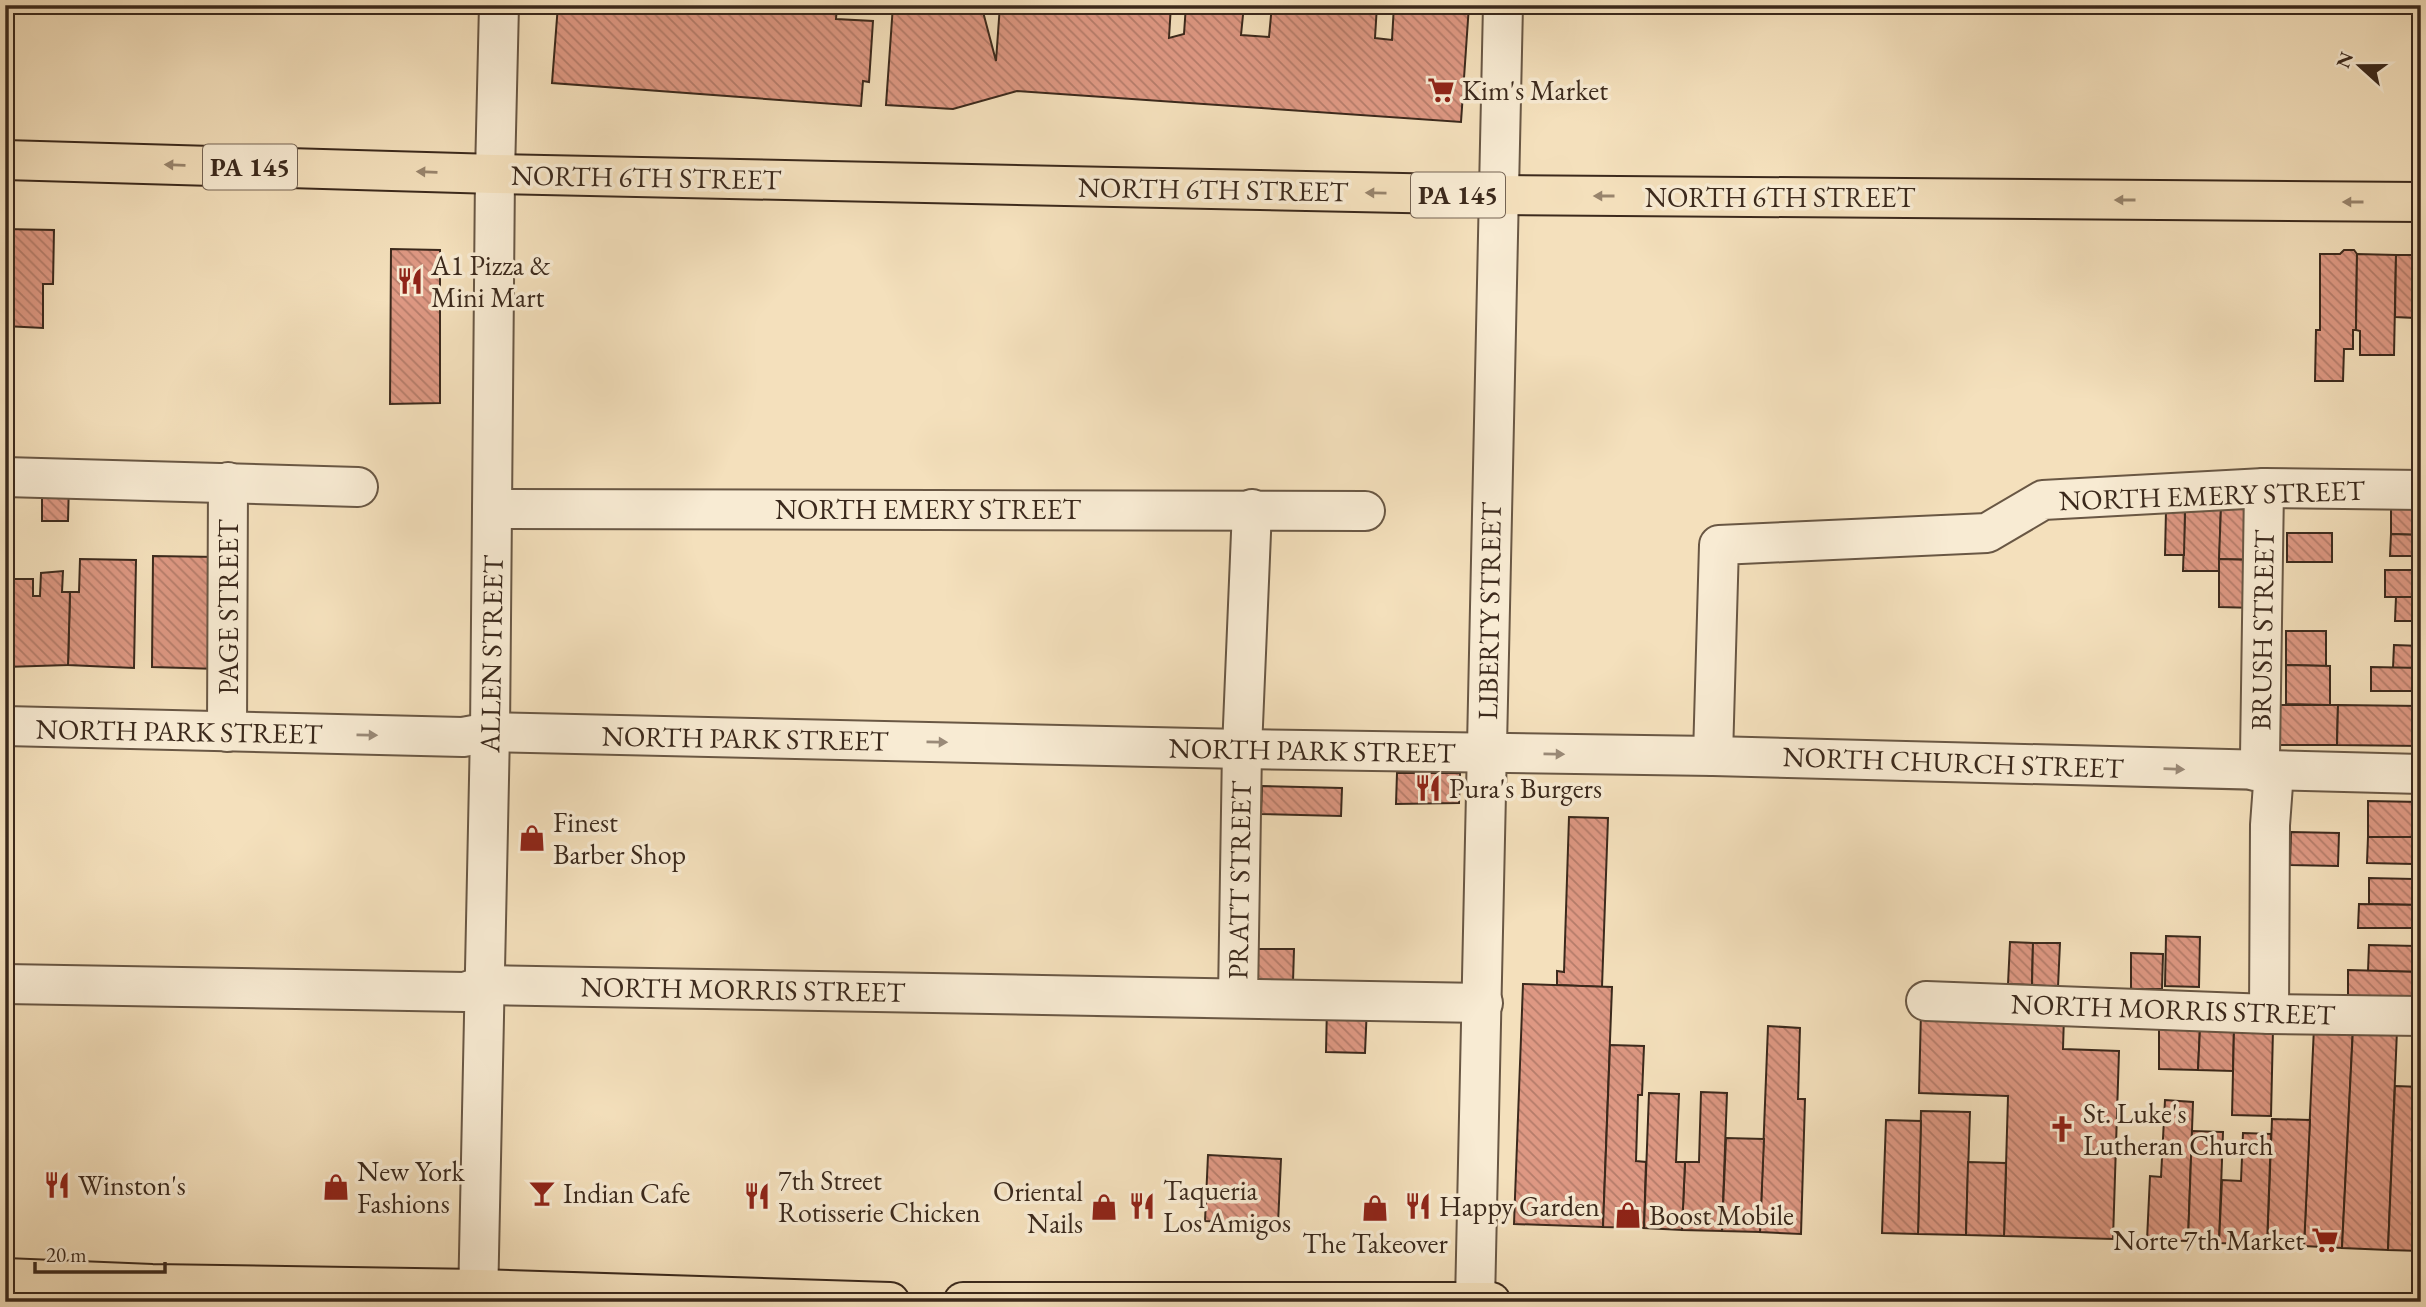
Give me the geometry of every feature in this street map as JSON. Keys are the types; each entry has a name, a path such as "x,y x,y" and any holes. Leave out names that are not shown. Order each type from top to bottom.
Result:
{"main road":[{"name":"NORTH 6TH STREET","path":"5,160 495,174 1499,195 2421,202"},
{"path":"5,1278 479,1295 890,1302"},
{"path":"963,1302 1491,1302"}],"street":[{"name":"ALLEN STREET","path":"479,1295 490,732 499,5"},
{"name":"LIBERTY STREET","path":"1475,1302 1503,5"},
{"path":"5,477 358,486"},
{"name":"PAGE STREET","path":"227,732 228,482"},
{"name":"NORTH EMERY STREET","path":"1713,756 1719,545 1987,533 2043,500 2264,488 2421,490"},
{"name":"BRUSH STREET","path":"2264,488 2260,756 2265,771 2270,825 2269,1014"},
{"name":"NORTH EMERY STREET","path":"492,509 1364,511"},
{"name":"PRATT STREET","path":"1238,998 1241,749 1252,509"},
{"name":"NORTH PARK STREET","path":"5,726 463,737 490,732 1486,753"},
{"name":"NORTH CHURCH STREET","path":"1486,753 2421,774"},
{"name":"NORTH MORRIS STREET","path":"5,984 465,992 485,985 1483,1003"},
{"name":"NORTH MORRIS STREET","path":"1926,1001 2269,1014 2421,1016"}],"building":[{"path":"558,5 837,5 836,19 873,21 869,82 863,81 861,106 552,83"},
{"path":"893,5 982,8 996,61 1000,5 1171,5 1169,38 1184,34 1186,5 1244,5 1241,35 1269,37 1272,5 1377,5 1375,38 1392,40 1394,5 1469,5 1461,122 1017,91 953,109 886,105"},
{"path":"5,229 54,230 53,284 43,284 43,328 5,326"},
{"path":"391,249 440,250 440,403 390,404"},
{"path":"2344,250 2354,250 2357,254 2356,330 2353,330 2353,349 2344,349 2343,381 2315,381 2316,330 2320,330 2320,254 2340,254"},
{"path":"2357,254 2396,255 2394,355 2360,355 2360,331 2356,330"},
{"path":"2396,255 2421,255 2421,366 2413,365 2415,318 2395,317"},
{"path":"42,481 69,482 68,521 42,521"},
{"path":"2391,500 2421,500 2421,535 2391,534"},
{"path":"2185,506 2221,507 2219,571 2183,571"},
{"path":"2221,507 2257,508 2255,560 2219,559"},
{"path":"2166,510 2185,510 2184,555 2165,555"},
{"path":"2287,533 2332,533 2332,562 2287,562"},
{"path":"2391,534 2421,535 2421,556 2390,556"},
{"path":"153,556 218,557 218,669 152,667"},
{"path":"80,559 136,560 134,668 68,665 70,592 79,592"},
{"path":"2219,559 2255,560 2255,608 2219,607"},
{"path":"2385,570 2421,570 2421,597 2385,597"},
{"path":"63,571 62,592 70,592 68,665 5,667 5,579 33,579 33,596 40,596 41,573"},
{"path":"2396,597 2421,597 2421,621 2395,621"},
{"path":"2286,631 2326,631 2326,666 2286,665"},
{"path":"2394,645 2421,646 2421,668 2393,668"},
{"path":"2286,665 2330,666 2330,705 2286,704"},
{"path":"2371,667 2421,668 2421,706 2420,691 2371,691"},
{"path":"2279,705 2338,705 2337,745 2279,745"},
{"path":"2338,705 2421,706 2421,746 2337,745"},
{"name":"Pura's Burgers","path":"1397,773 1460,773 1459,803 1396,804"},
{"path":"1262,786 1342,788 1341,816 1261,814"},
{"path":"2368,801 2421,802 2421,837 2368,837"},
{"path":"1569,817 1608,818 1602,987 1557,985 1557,971 1564,972"},
{"path":"2291,832 2339,833 2338,866 2290,865"},
{"path":"2368,837 2421,837 2421,871 2414,871 2414,864 2367,863"},
{"path":"2414,871 2421,871 2421,905 2369,904 2369,878 2414,879"},
{"path":"2359,904 2421,905 2421,938 2417,938 2417,928 2358,928"},
{"path":"2166,936 2200,937 2199,987 2165,986"},
{"path":"2417,938 2421,938 2421,972 2368,971 2369,945 2417,946"},
{"path":"2010,942 2033,943 2032,985 2008,984"},
{"path":"2033,943 2060,943 2058,987 2032,985"},
{"path":"1250,949 1294,949 1293,982 1250,981"},
{"path":"2131,953 2163,954 2162,989 2131,989"},
{"path":"2348,970 2421,972 2421,1011 2348,1009"},
{"path":"1523,984 1612,987 1603,1227 1514,1224"},
{"path":"1327,1005 1367,1006 1365,1053 1326,1052"},
{"name":"St. Luke's Lutheran Church","path":"1921,1011 2064,1015 2063,1049 2119,1051 2113,1239 2004,1236 2008,1096 1919,1093"},
{"path":"1768,1026 1800,1028 1798,1099 1805,1099 1801,1234 1760,1232"},
{"path":"2159,1027 2200,1028 2198,1070 2159,1069"},
{"path":"2314,1027 2353,1028 2342,1248 2304,1246"},
{"path":"2200,1028 2234,1029 2233,1071 2198,1070"},
{"path":"2353,1028 2397,1030 2388,1250 2342,1248"},
{"path":"2234,1029 2273,1029 2271,1116 2232,1115"},
{"path":"1610,1045 1644,1046 1642,1095 1638,1095 1636,1161 1646,1162 1644,1228 1603,1227"},
{"path":"2395,1086 2421,1087 2421,1251 2388,1250"},
{"path":"1701,1092 1727,1093 1722,1231 1682,1230 1685,1162 1699,1162"},
{"path":"1649,1093 1679,1094 1676,1162 1685,1162 1682,1230 1644,1228"},
{"path":"2165,1100 2193,1102 2188,1241 2147,1240 2150,1176 2161,1177"},
{"path":"1921,1111 1970,1112 1966,1235 1918,1234"},
{"path":"2272,1119 2310,1120 2304,1246 2267,1245"},
{"path":"1886,1120 1921,1121 1918,1234 1882,1233"},
{"path":"2192,1131 2223,1132 2219,1243 2188,1241"},
{"path":"2243,1133 2271,1134 2267,1245 2219,1243 2222,1180 2241,1181"},
{"path":"1726,1138 1764,1139 1760,1232 1722,1231"},
{"path":"1208,1155 1281,1159 1278,1224 1205,1221"},
{"path":"1968,1162 2006,1163 2004,1236 1966,1235"}],"place":[{"name":"Kim's Market","path":"1441,90"},
{"name":"A1 Pizza & Mini Mart","path":"410,281"},
{"name":"Pura's Burgers","path":"1428,788"},
{"name":"Finest Barber Shop","path":"532,838"},
{"name":"St. Luke's Lutheran Church","path":"2062,1129"},
{"name":"Winston's","path":"57,1185"},
{"name":"New York Fashions","path":"336,1187"},
{"name":"Indian Cafe","path":"542,1193"},
{"name":"7th Street Rotisserie Chicken","path":"757,1196"},
{"name":"Taqueria Los Amigos","path":"1142,1206"},
{"name":"Happy Garden","path":"1418,1206"},
{"name":"Oriental Nails","path":"1104,1207"},
{"name":"The Takeover","path":"1375,1208"},
{"name":"Boost Mobile","path":"1628,1215"},
{"name":"Norte 7th Market","path":"2325,1240"}]}
